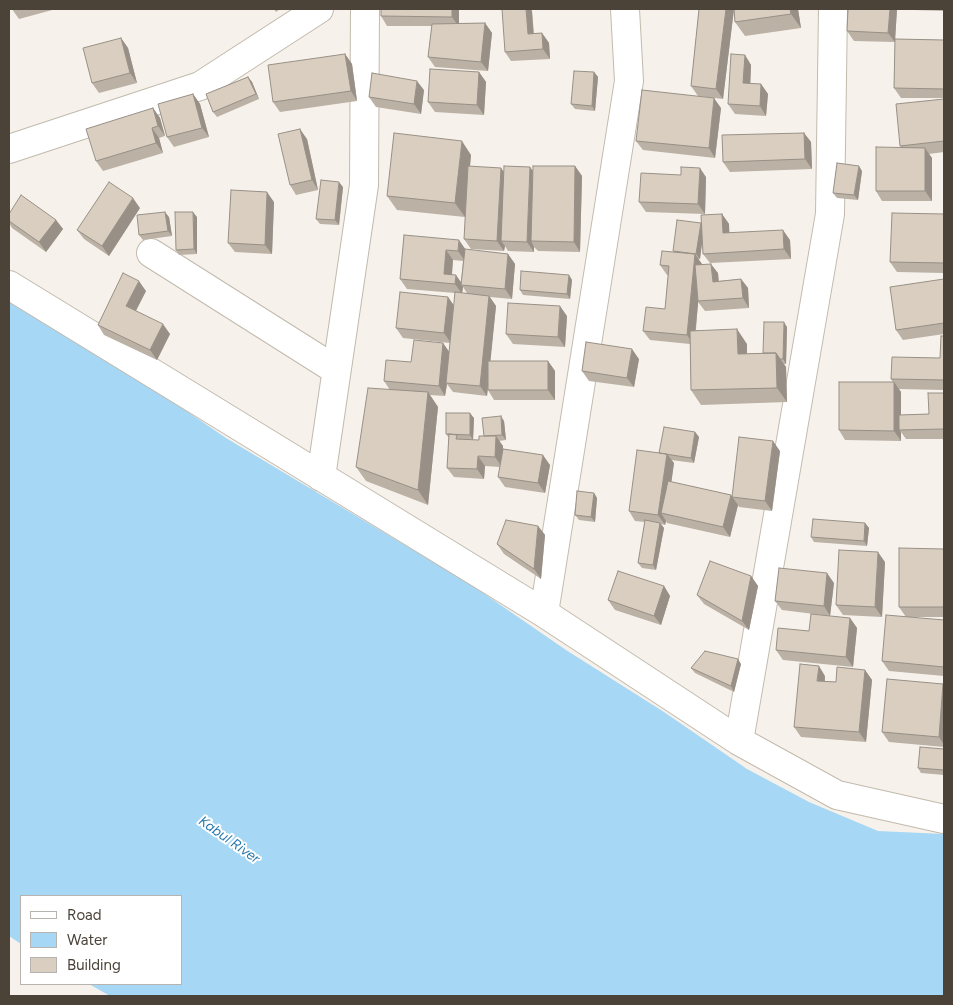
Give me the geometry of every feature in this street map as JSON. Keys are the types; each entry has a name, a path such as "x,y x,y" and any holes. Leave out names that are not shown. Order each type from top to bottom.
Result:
{"street":[{"path":"9,149 200,86 319,9"},
{"path":"321,477 364,185 365,9"},
{"path":"544,613 629,81 625,9"},
{"path":"739,741 830,214 833,9"},
{"path":"151,253 336,370"},
{"path":"9,285 544,613 739,741 837,795 944,819"}],"water":[{"name":"Kabul River","path":"9,294 62,326 226,438 470,584 566,650 664,712 747,769 809,802 878,831 944,834 944,996 110,996 91,985 182,985 182,895 20,895 20,943 9,936"}],"building":[{"path":"381,9 452,9 452,17 381,16"},
{"path":"502,9 526,9 528,34 542,33 543,49 505,52"},
{"path":"699,9 726,9 716,89 691,86"},
{"path":"734,9 790,9 791,14 735,22"},
{"path":"848,9 890,9 888,33 847,31"},
{"path":"485,23 481,62 428,57 432,24"},
{"path":"121,38 130,73 92,83 83,48"},
{"path":"895,39 944,40 944,89 894,88"},
{"path":"345,54 351,91 273,102 268,65"},
{"path":"731,54 745,55 743,83 761,84 760,106 728,104"},
{"path":"430,69 479,72 477,105 428,102"},
{"path":"574,71 594,72 592,106 571,104"},
{"path":"372,73 417,81 414,104 369,97"},
{"path":"248,77 256,94 213,112 206,94"},
{"path":"642,90 714,98 709,148 636,141"},
{"path":"193,94 202,128 167,137 158,104"},
{"path":"944,99 944,141 900,146 896,104"},
{"path":"153,108 158,126 152,128 156,143 96,161 86,129"},
{"path":"300,129 312,180 290,185 278,134"},
{"path":"394,133 462,141 455,203 387,196"},
{"path":"804,133 805,159 723,162 722,135"},
{"path":"876,147 925,148 925,191 876,191"},
{"path":"837,163 859,166 854,195 833,193"},
{"path":"468,166 501,168 497,241 464,239"},
{"path":"504,166 530,167 527,242 501,241"},
{"path":"533,166 575,166 574,242 531,241"},
{"path":"681,167 700,168 698,204 639,202 641,173 681,175"},
{"path":"321,180 339,182 335,220 316,219"},
{"path":"109,182 133,198 102,246 77,230"},
{"path":"231,190 267,192 265,245 228,243"},
{"path":"21,195 56,220 39,242 9,221 9,214"},
{"path":"165,212 168,231 139,235 137,215"},
{"path":"175,212 193,212 194,249 176,250"},
{"path":"892,213 944,214 944,263 890,262"},
{"path":"722,214 723,233 783,230 784,249 703,254 701,215"},
{"path":"677,220 701,223 696,254 673,251"},
{"path":"404,235 459,240 458,251 446,250 444,274 456,275 455,284 400,279"},
{"path":"465,249 508,254 505,289 461,285"},
{"path":"662,251 695,254 687,335 643,331 646,307 665,309 669,266 660,265"},
{"path":"711,264 713,282 741,279 743,298 698,301 695,265"},
{"path":"521,271 569,275 567,294 520,290"},
{"path":"123,273 139,281 126,306 163,324 150,350 98,325"},
{"path":"944,279 944,323 896,330 890,287"},
{"path":"400,292 448,297 444,333 396,328"},
{"path":"455,292 489,296 480,386 446,383"},
{"path":"508,303 560,306 558,337 506,334"},
{"path":"764,322 784,322 783,359 780,359 776,353 763,353"},
{"path":"737,329 738,354 776,353 777,388 691,390 690,331"},
{"path":"941,336 944,336 944,380 891,379 892,357 940,358"},
{"path":"414,340 443,343 439,386 384,381 386,360 411,362"},
{"path":"586,342 632,349 627,378 582,371"},
{"path":"488,361 548,361 548,390 488,390"},
{"path":"839,382 894,382 894,431 839,430"},
{"path":"368,388 428,392 418,490 356,467"},
{"path":"928,393 944,393 944,429 899,430 899,415 929,414"},
{"path":"446,413 470,413 470,435 446,434"},
{"path":"501,416 502,435 484,436 482,418"},
{"path":"664,427 695,432 691,458 659,453"},
{"path":"449,434 457,435 456,439 479,440 479,436 496,436 495,457 478,456 477,469 447,468"},
{"path":"739,437 773,441 765,501 732,497"},
{"path":"503,449 543,455 538,483 498,477"},
{"path":"637,450 667,454 658,515 629,511"},
{"path":"668,481 731,495 723,527 661,513"},
{"path":"577,491 594,493 591,517 575,515"},
{"path":"813,519 865,523 864,541 811,537"},
{"path":"506,520 538,526 534,569 497,544"},
{"path":"645,520 660,523 653,565 638,563"},
{"path":"899,548 944,549 944,607 899,607"},
{"path":"839,550 878,552 875,607 836,605"},
{"path":"710,561 751,576 742,621 697,595"},
{"path":"779,568 827,573 824,606 775,601"},
{"path":"618,571 664,586 654,616 608,600"},
{"path":"811,614 850,618 846,657 776,650 778,628 809,631"},
{"path":"886,615 944,620 944,667 882,661"},
{"path":"705,651 738,659 731,686 691,668"},
{"path":"800,664 819,666 817,681 836,682 837,667 865,670 859,732 794,727"},
{"path":"887,679 943,684 939,737 882,732"},
{"path":"920,747 944,749 944,770 918,768"}]}
